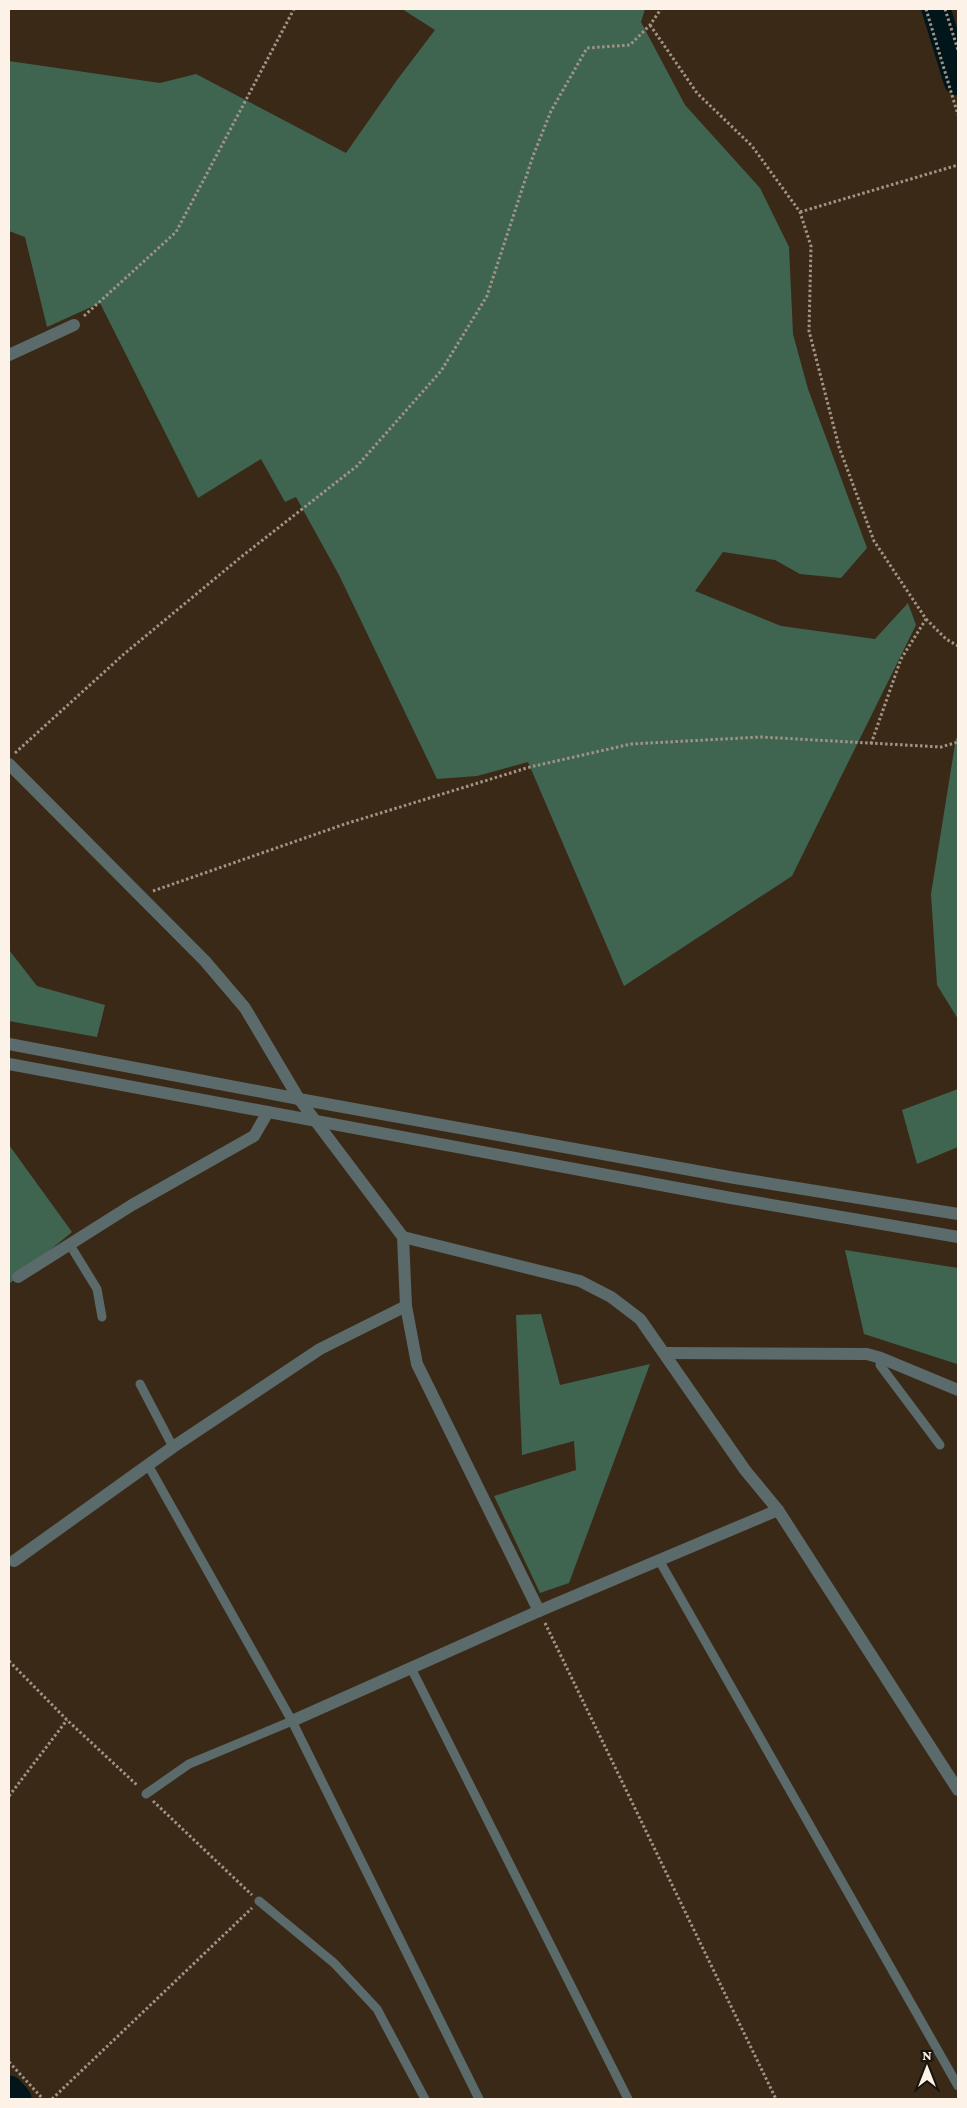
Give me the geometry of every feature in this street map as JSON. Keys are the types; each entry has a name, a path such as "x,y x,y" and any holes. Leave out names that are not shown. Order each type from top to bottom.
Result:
{"street":[{"path":"9,355 74,325"},
{"path":"9,764 204,961 245,1008 299,1099 402,1238 406,1306 417,1364 539,1611"},
{"path":"9,1044 735,1178 958,1214"},
{"path":"9,1064 731,1198 958,1237"},
{"path":"18,1277 132,1206 254,1136 268,1112"},
{"path":"402,1238 580,1281 611,1297 640,1319 745,1470 778,1510 958,1790"},
{"path":"14,1561 173,1447 320,1349 406,1306"},
{"path":"665,1353 867,1354 958,1390"},
{"path":"292,1721 539,1611 778,1510"}],"lane":[{"path":"70,1245 97,1289 102,1316"},
{"path":"881,1358 880,1365 940,1445"},
{"path":"140,1384 173,1447"},
{"path":"148,1465 292,1721 479,2099"},
{"path":"659,1560 958,2086"},
{"path":"411,1668 628,2099"},
{"path":"146,1794 189,1764 292,1721"},
{"path":"259,1901 334,1963 377,2009 425,2099"}],"path":[{"path":"74,325 176,232 294,9"},
{"path":"9,758 124,654 357,466 441,371 487,296 537,147 552,111 587,48 630,45 650,25 661,9"},
{"path":"926,9 958,115"},
{"path":"945,9 958,50"},
{"path":"650,25 697,93 752,146 800,212 811,246 809,332 839,447 874,541 926,618 946,639 958,646"},
{"path":"800,212 958,166"},
{"path":"871,744 901,659 926,618"},
{"path":"139,896 345,824 530,767 631,744 761,737 941,747 958,742"},
{"path":"539,1611 776,2099"},
{"path":"9,1661 67,1720 259,1901 52,2099"},
{"path":"9,1796 67,1720"},
{"path":"9,2062 43,2099"}],"green space":[{"path":"402,9 645,9 641,22 685,105 760,188 789,247 793,334 808,389 867,548 841,578 800,574 775,560 723,552 695,591 781,626 875,639 908,603 916,625 792,876 624,986 528,762 477,776 437,779 339,575 296,497 285,502 261,459 198,498 100,303 47,327 25,237 9,231 9,61 160,83 196,74 346,153 435,30"},
{"path":"956,738 958,738 958,1019 937,985 931,894"},
{"path":"9,950 37,986 105,1005 97,1037 9,1021"},
{"path":"958,1089 958,1147 917,1164 902,1110"},
{"path":"9,1145 72,1232 9,1284"},
{"path":"845,1250 958,1268 957,1364 864,1334"},
{"path":"541,1314 560,1385 650,1364 569,1583 540,1593 494,1496 576,1470 574,1441 522,1455 516,1315"}],"waterway":[{"path":"936,9 958,81"},
{"path":"9,2090 17,2099"}]}
